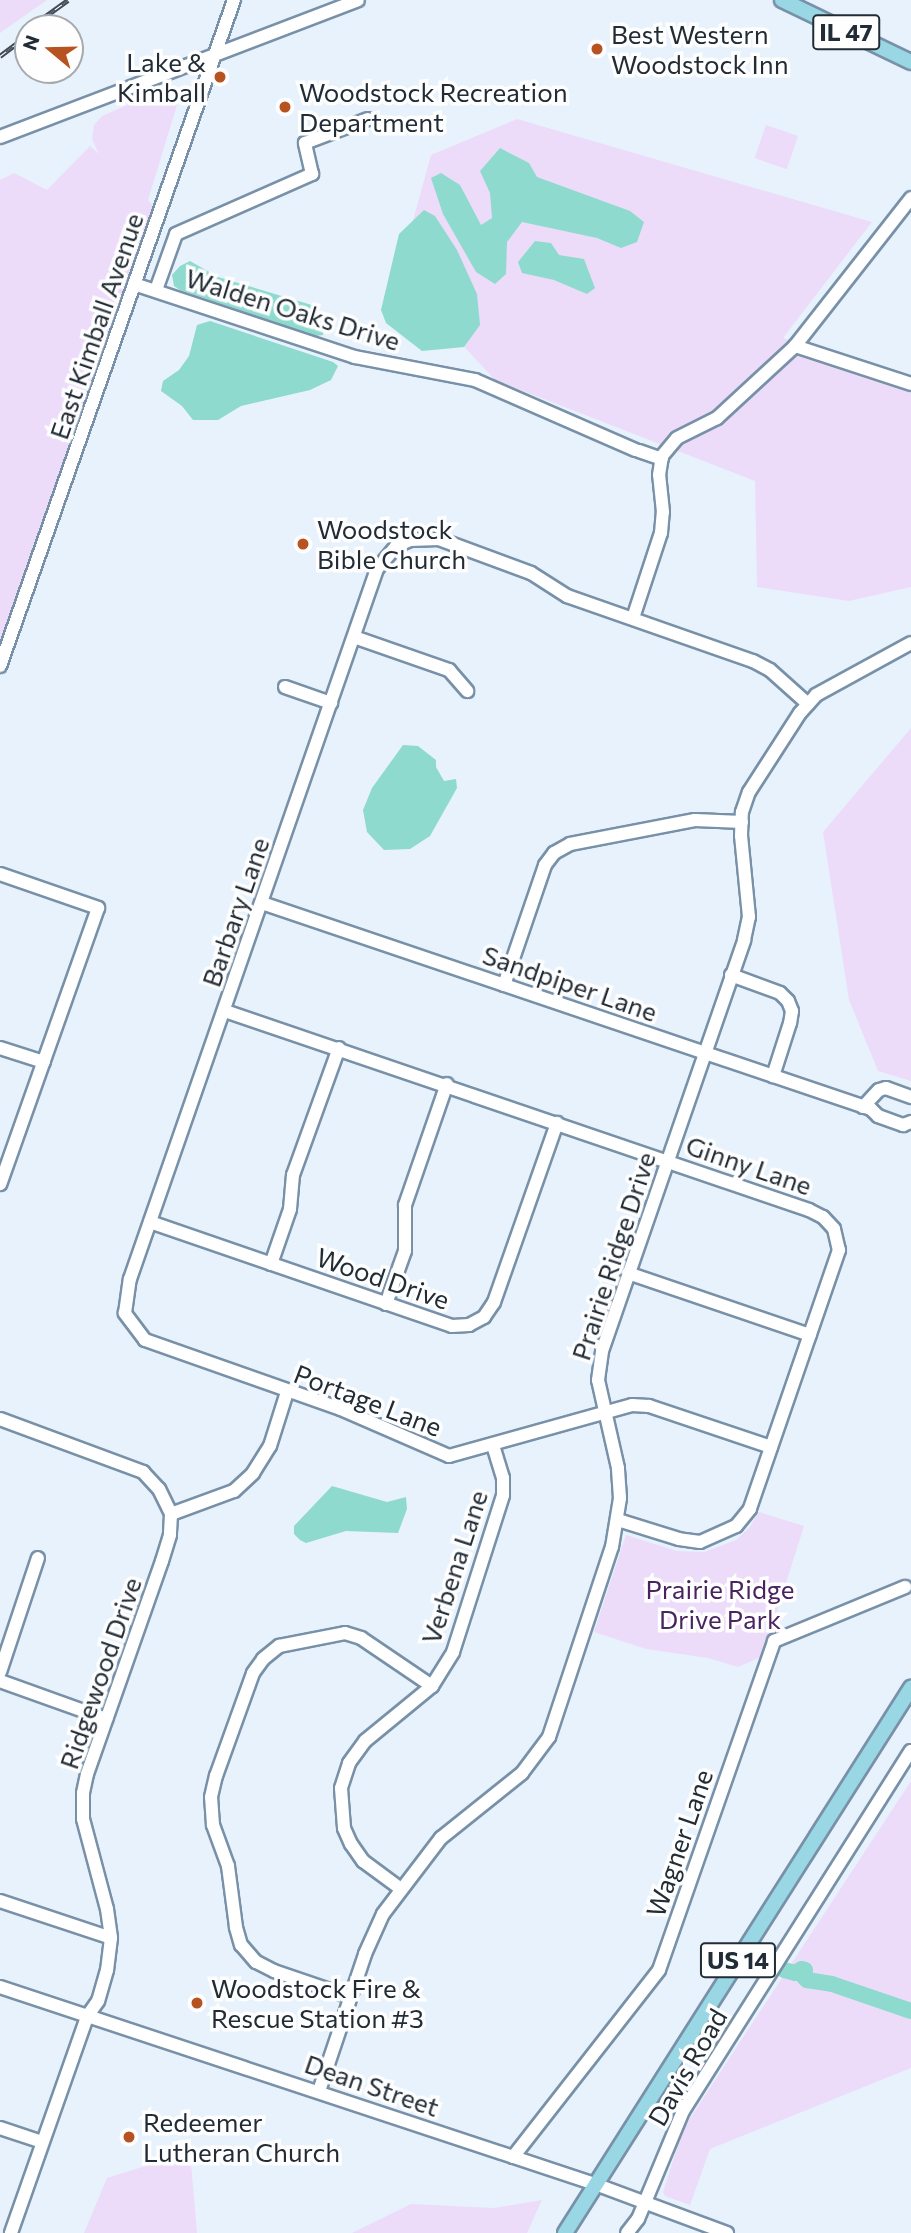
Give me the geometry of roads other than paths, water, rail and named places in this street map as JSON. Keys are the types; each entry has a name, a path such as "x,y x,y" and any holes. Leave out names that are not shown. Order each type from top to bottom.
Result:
{"main road":[{"name":"IL 47","path":"782,0 911,62"},
{"name":"US 14","path":"565,2233 911,1688"}],"street":[{"name":"East Kimball Avenue","path":"0,666 234,0"},
{"path":"0,137 358,0"},
{"path":"156,290 176,234 312,174 305,142 368,118"},
{"path":"808,704 770,670 634,618 661,533 663,512 659,475 662,458 677,438 717,418 795,346 886,234 911,198"},
{"path":"886,234 894,231 911,212"},
{"name":"Walden Oaks Drive","path":"134,284 355,357 475,380 637,450 662,458"},
{"path":"795,346 911,384"},
{"name":"Barbary Lane","path":"125,1313 130,1279 377,569 396,546 410,540 439,539 531,573 567,596 634,618"},
{"path":"354,638 449,670 467,691"},
{"name":"Prairie Ridge Drive","path":"319,2091 350,1997 379,1924 401,1889 441,1838 522,1773 549,1737 612,1548 618,1520 618,1468 598,1380 602,1351 749,917 742,822 749,792 816,695 911,643"},
{"path":"285,687 331,703"},
{"path":"503,985 545,865 554,853 570,844 695,820 742,822"},
{"path":"0,874 97,908 0,1184"},
{"name":"Sandpiper Lane","path":"262,903 863,1107 903,1125 911,1122"},
{"path":"731,975 780,993 788,1001 792,1011 790,1023 773,1076"},
{"name":"Ginny Lane","path":"225,1010 809,1210 823,1217 834,1229 839,1250 750,1509 736,1526 721,1535 700,1542 679,1539 618,1520"},
{"path":"0,1048 44,1062"},
{"path":"271,1264 290,1209 293,1175 339,1048"},
{"path":"386,1304 405,1251 405,1205 447,1084"},
{"path":"863,1107 879,1090 886,1088 911,1097"},
{"name":"Wood Drive","path":"150,1222 452,1326 469,1325 484,1317 495,1302 557,1123"},
{"path":"628,1273 810,1335"},
{"name":"Portage Lane","path":"125,1313 145,1340 341,1409 449,1455 494,1445 632,1405 649,1406 771,1447"},
{"path":"0,1419 143,1472 159,1489 171,1514 234,1490 253,1473 270,1446 287,1392"},
{"name":"Verbena Lane","path":"401,1889 363,1861 351,1844 344,1828 341,1788 349,1763 365,1741 432,1686 453,1652 500,1514 503,1478 494,1445"},
{"name":"Ridgewood Drive","path":"11,2233 87,2017 101,1990 111,1938 107,1909 83,1819 87,1774 162,1561 170,1535 171,1514"},
{"path":"0,1672 38,1558"},
{"name":"Wagner Lane","path":"513,2157 659,1970 774,1642 905,1587"},
{"path":"350,1997 274,1971 257,1962 241,1945 228,1866 213,1825 211,1797 216,1776 253,1673 263,1659 279,1646 345,1633 361,1638 432,1686"},
{"path":"0,1681 106,1719"},
{"name":"Davis Road","path":"627,2233 644,2204 683,2111 911,1751"},
{"path":"0,1901 111,1938"},
{"name":"Dean Street","path":"0,1987 595,2184 727,2233"},
{"path":"0,2127 42,2142"}],"waterway":[{"path":"784,1970 795,1973 802,1969 805,1970 803,1976 807,1980 832,1984 911,2011"}],"railway":[{"path":"48,14 68,0"},
{"path":"0,56 14,46"}],"place":[{"name":"Best Western Woodstock Inn","path":"597,49"},
{"name":"Lake & Kimball","path":"220,77"},
{"name":"Woodstock Recreation Department","path":"285,107"},
{"name":"Woodstock Bible Church","path":"303,544"},
{"name":"Woodstock Fire & Rescue Station #3","path":"197,2003"},
{"name":"Redeemer Lutheran Church","path":"129,2137"}],"park label":[{"name":"Prairie Ridge Drive Park","path":"720,1604"}]}
